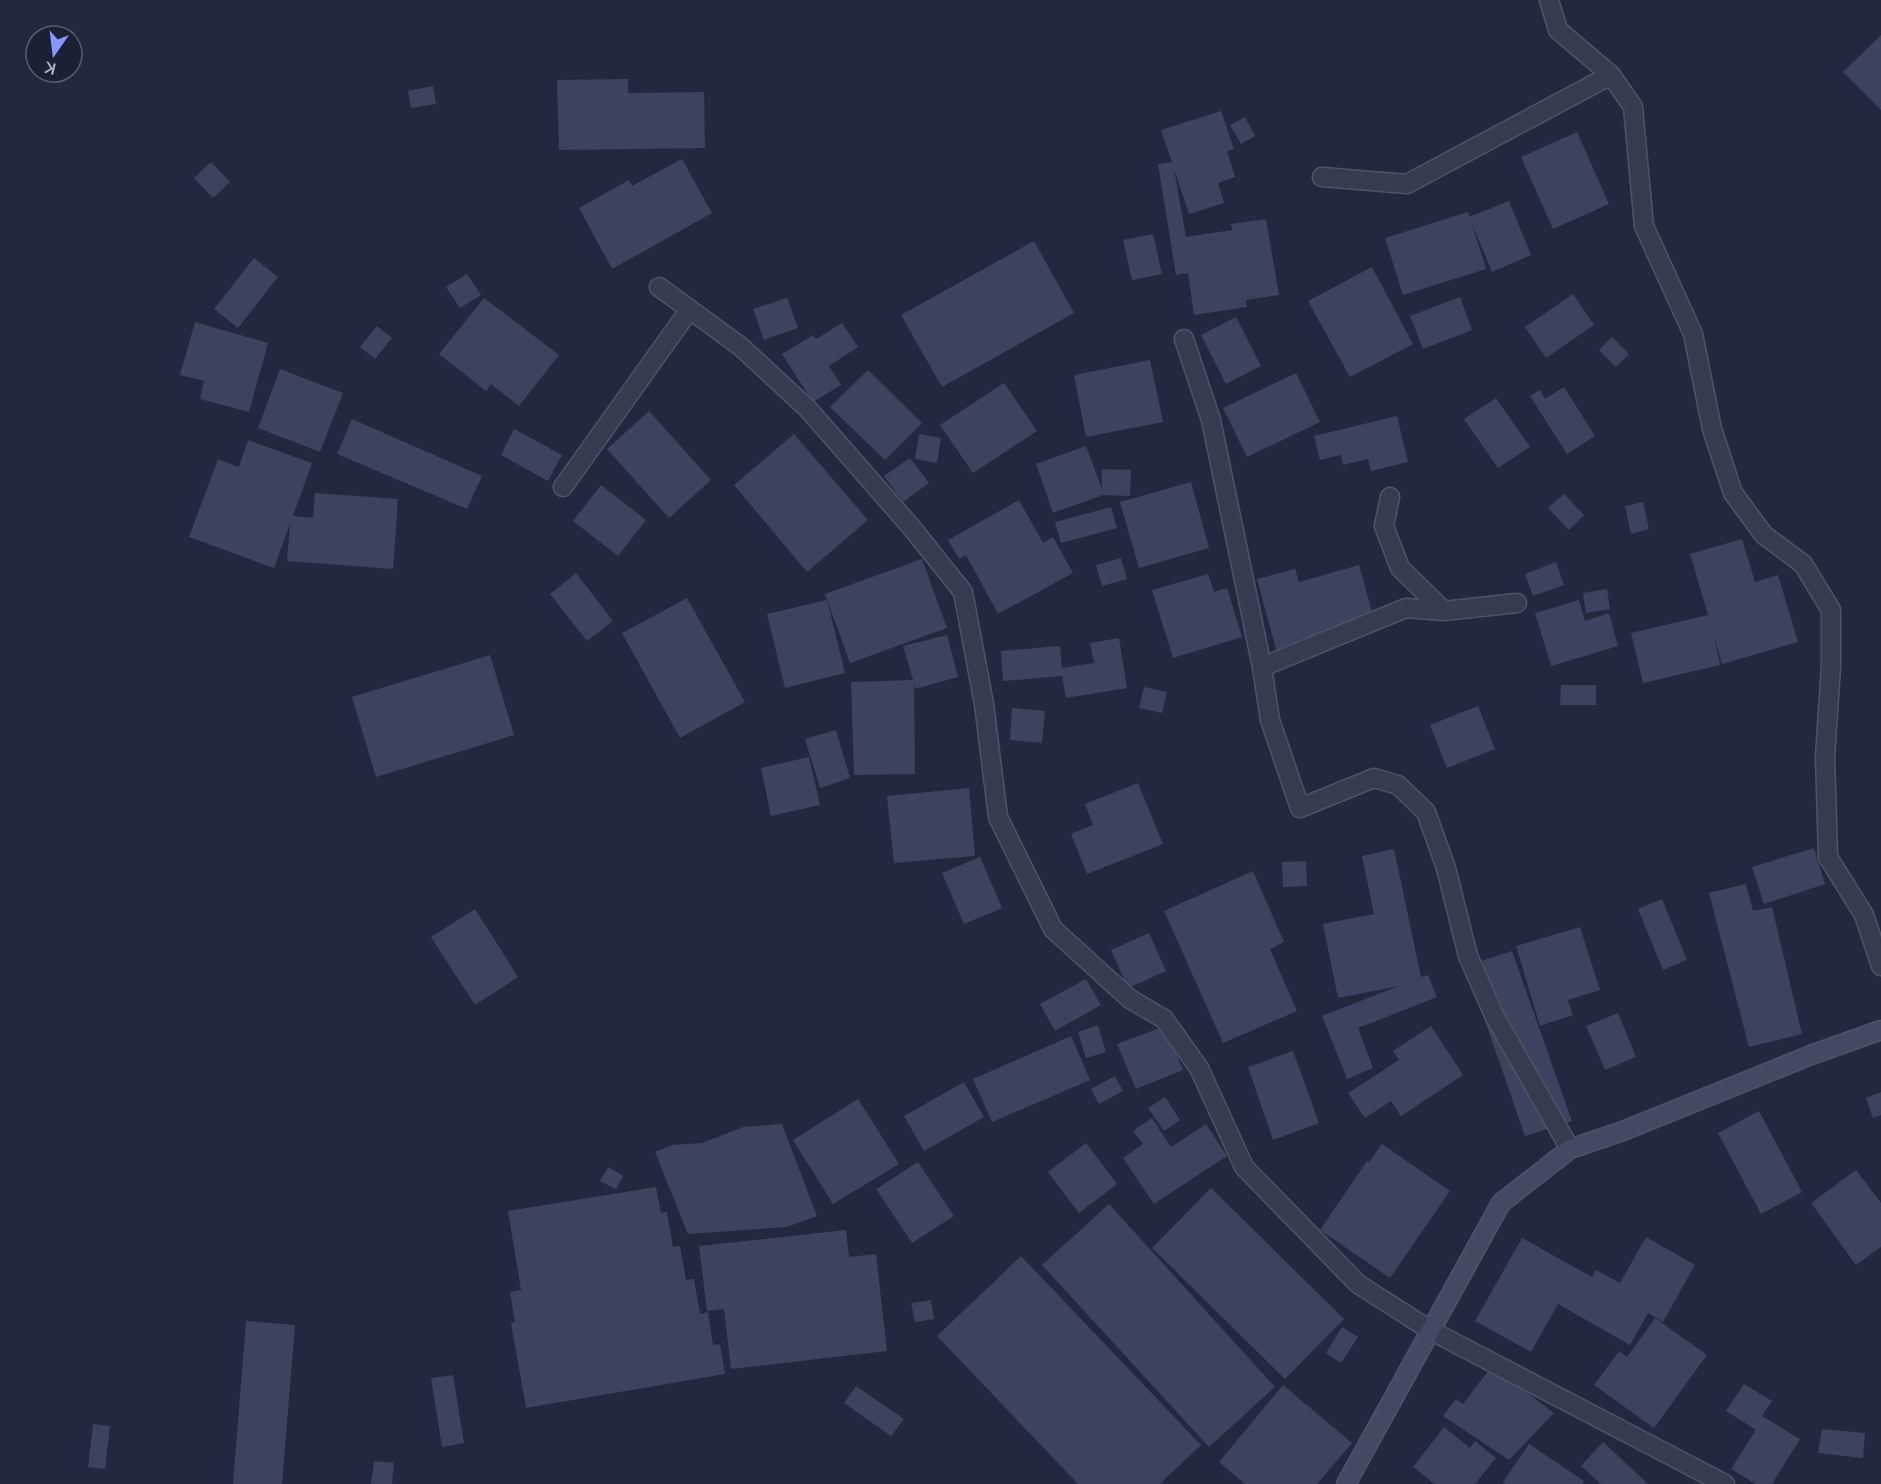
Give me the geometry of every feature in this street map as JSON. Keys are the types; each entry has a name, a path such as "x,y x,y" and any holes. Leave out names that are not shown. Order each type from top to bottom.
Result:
{"street":[{"path":"1549,0 1558,30 1611,75 1633,107 1644,226 1694,333 1712,429 1733,493 1764,535 1803,564 1831,610 1831,666 1826,756 1828,857 1864,915 1881,966"},
{"path":"1322,177 1407,184 1611,75"},
{"path":"659,286 740,346 808,409 912,528 963,592 984,704 998,817 1053,929 1130,999 1164,1019 1199,1068 1244,1167 1358,1284 1430,1330 1725,1484"},
{"path":"563,487 690,309"},
{"path":"1184,339 1211,420 1262,667 1270,720 1300,808 1374,778 1398,785 1426,812 1446,868 1468,956 1495,1017 1570,1149"},
{"path":"1390,497 1384,526 1400,568 1444,611"},
{"path":"1262,667 1406,608 1444,611 1518,603"},
{"path":"1346,1484 1501,1203 1570,1149 1623,1131 1811,1055 1881,1030"}],"building":[{"path":"1881,35 1881,110 1843,72"},
{"path":"628,79 628,93 704,92 705,148 559,150 557,80"},
{"path":"433,86 436,104 411,108 408,91"},
{"path":"1221,111 1234,149 1227,151 1235,177 1218,183 1224,203 1189,214 1174,169 1186,237 1232,230 1231,224 1266,219 1279,295 1246,300 1247,307 1194,315 1188,273 1176,275 1158,164 1172,162 1161,130"},
{"path":"1245,117 1255,136 1241,144 1230,125"},
{"path":"1577,132 1609,204 1553,229 1521,157"},
{"path":"682,159 712,213 612,269 579,208 629,180 632,186"},
{"path":"211,162 230,182 213,198 194,178"},
{"path":"1509,201 1531,255 1492,272 1472,224 1486,269 1403,295 1385,238 1468,212 1469,217"},
{"path":"1153,234 1162,274 1132,280 1123,240"},
{"path":"1034,241 1074,313 942,387 901,315"},
{"path":"254,258 278,277 238,328 214,309"},
{"path":"1372,267 1413,344 1350,377 1308,301"},
{"path":"467,274 481,295 460,308 446,287"},
{"path":"1573,294 1594,325 1546,358 1525,327"},
{"path":"1460,297 1472,330 1423,349 1410,316"},
{"path":"484,298 559,355 519,406 491,384 486,391 439,354"},
{"path":"787,298 798,328 764,340 753,309"},
{"path":"1236,317 1261,366 1226,384 1201,335"},
{"path":"195,322 268,343 249,412 200,399 204,381 180,375"},
{"path":"842,323 858,347 829,366 841,385 813,402 782,354 813,335 816,339"},
{"path":"377,326 392,338 375,359 360,347"},
{"path":"1612,337 1629,354 1616,367 1599,350"},
{"path":"1150,360 1163,422 1086,437 1074,375"},
{"path":"280,369 343,393 320,452 258,428"},
{"path":"868,370 922,423 885,460 830,407"},
{"path":"1296,373 1320,422 1247,457 1223,408"},
{"path":"1004,383 1037,431 973,473 940,425"},
{"path":"1564,387 1595,436 1567,454 1530,396 1540,390 1545,399"},
{"path":"1496,398 1530,447 1498,468 1464,419"},
{"path":"649,411 711,480 669,518 607,449"},
{"path":"1397,416 1408,462 1371,471 1368,459 1343,465 1341,455 1320,460 1314,436"},
{"path":"352,419 482,476 467,509 337,454"},
{"path":"514,429 562,455 548,481 501,455"},
{"path":"794,434 868,520 807,572 734,485"},
{"path":"919,434 941,438 937,463 915,459"},
{"path":"248,440 312,463 293,516 313,518 315,493 398,499 393,569 287,561 290,524 274,568 189,537 218,459 239,467"},
{"path":"1086,446 1102,489 1102,469 1131,470 1130,496 1103,495 1053,513 1036,464"},
{"path":"910,458 929,483 903,502 884,476"},
{"path":"1191,482 1209,548 1139,568 1120,502"},
{"path":"601,485 646,520 618,556 573,521"},
{"path":"1564,494 1584,515 1569,530 1548,508"},
{"path":"1019,500 1043,543 1053,537 1073,573 998,614 966,555 959,559 948,540"},
{"path":"1643,502 1649,529 1631,534 1625,506"},
{"path":"1111,507 1117,528 1061,543 1055,522"},
{"path":"1742,539 1755,582 1778,575 1798,642 1722,664 1714,635 1720,665 1643,683 1631,633 1708,615 1690,554"},
{"path":"1121,558 1127,579 1102,586 1096,565"},
{"path":"922,559 947,628 850,663 825,594"},
{"path":"1556,562 1564,585 1533,596 1525,574"},
{"path":"1359,565 1376,626 1277,653 1257,579 1295,569 1299,582"},
{"path":"576,573 613,621 587,641 550,594"},
{"path":"1208,574 1214,592 1227,588 1242,637 1173,658 1152,590"},
{"path":"1607,589 1610,609 1586,613 1583,593"},
{"path":"687,598 745,702 680,738 622,633"},
{"path":"827,600 845,673 785,688 767,614"},
{"path":"1579,600 1585,621 1609,613 1618,646 1551,666 1535,613"},
{"path":"947,635 958,677 915,689 914,683 915,774 854,775 851,682 913,680 903,646"},
{"path":"1119,638 1127,688 1066,698 1062,676 1003,681 1001,651 1060,646 1062,668 1094,663 1090,643"},
{"path":"490,655 514,735 376,777 352,697"},
{"path":"1561,685 1596,685 1596,705 1560,705"},
{"path":"1144,687 1167,692 1162,713 1139,708"},
{"path":"1478,706 1495,749 1447,768 1430,725"},
{"path":"1012,708 1045,711 1042,743 1010,740"},
{"path":"836,730 850,778 820,788 805,739"},
{"path":"809,757 820,805 771,816 761,768"},
{"path":"1138,783 1163,844 1087,874 1071,834 1093,825 1085,804"},
{"path":"969,788 975,856 894,863 887,796"},
{"path":"1814,848 1825,884 1764,904 1752,867"},
{"path":"1394,849 1421,977 1428,975 1437,997 1358,1028 1373,1068 1347,1079 1322,1016 1399,986 1338,998 1323,924 1374,914 1362,856"},
{"path":"980,857 1002,908 964,924 942,873"},
{"path":"1306,861 1307,886 1283,887 1282,862"},
{"path":"1253,871 1284,942 1270,949 1297,1011 1223,1043 1164,911"},
{"path":"1746,884 1753,911 1772,907 1802,1034 1749,1047 1709,893"},
{"path":"1662,899 1687,960 1663,970 1638,909"},
{"path":"475,909 518,977 475,1005 431,937"},
{"path":"1580,927 1600,990 1568,1000 1573,1015 1540,1026 1516,946"},
{"path":"1149,933 1166,971 1128,988 1111,950"},
{"path":"1512,951 1572,1121 1525,1136 1466,966"},
{"path":"1086,979 1101,1005 1055,1031 1040,1004"},
{"path":"1618,1013 1636,1057 1605,1070 1586,1026"},
{"path":"1098,1025 1106,1052 1086,1058 1078,1032"},
{"path":"1165,1026 1183,1070 1136,1089 1117,1044"},
{"path":"1431,1026 1463,1075 1401,1116 1391,1101 1365,1118 1348,1093 1399,1060 1393,1051"},
{"path":"1071,1036 1090,1080 992,1122 973,1079"},
{"path":"1293,1051 1319,1123 1273,1140 1248,1067"},
{"path":"1115,1076 1123,1091 1099,1104 1091,1089"},
{"path":"964,1082 984,1117 924,1151 904,1116"},
{"path":"1881,1092 1881,1115 1873,1118 1866,1098"},
{"path":"1165,1097 1180,1120 1164,1131 1148,1108"},
{"path":"858,1099 899,1164 833,1204 793,1140"},
{"path":"1759,1111 1802,1192 1761,1214 1718,1133"},
{"path":"1152,1118 1171,1147 1206,1124 1227,1156 1154,1204 1123,1158 1143,1144 1133,1131"},
{"path":"782,1124 817,1216 787,1227 688,1234 655,1152 672,1145 702,1143 743,1127"},
{"path":"1086,1143 1117,1184 1079,1213 1048,1172"},
{"path":"1382,1144 1450,1191 1390,1278 1320,1230 1367,1161 1369,1162"},
{"path":"918,1162 954,1216 912,1243 876,1189"},
{"path":"608,1167 623,1176 616,1189 600,1181"},
{"path":"1856,1170 1881,1203 1881,1247 1856,1265 1811,1203"},
{"path":"656,1187 661,1213 667,1212 673,1247 680,1246 686,1280 694,1279 700,1314 708,1312 713,1345 720,1344 725,1374 526,1408 511,1323 515,1322 510,1292 521,1290 508,1211"},
{"path":"1211,1188 1344,1319 1285,1379 1152,1248"},
{"path":"1109,1204 1275,1387 1209,1447 1042,1265"},
{"path":"846,1230 849,1257 876,1254 887,1351 731,1369 724,1309 707,1311 699,1246"},
{"path":"1646,1237 1695,1265 1663,1322 1648,1313 1630,1345 1558,1304 1531,1352 1475,1321 1522,1238 1592,1277 1596,1270 1620,1283"},
{"path":"1021,1256 1201,1445 1160,1484 1078,1484 937,1336"},
{"path":"931,1300 934,1319 915,1322 911,1303"},
{"path":"1655,1318 1707,1355 1654,1428 1594,1385 1619,1351 1627,1357"},
{"path":"246,1321 295,1325 282,1484 233,1484"},
{"path":"1342,1327 1358,1337 1341,1363 1326,1353"},
{"path":"1492,1366 1554,1413 1509,1460 1443,1416 1456,1399 1463,1404"},
{"path":"453,1375 464,1443 442,1447 431,1378"},
{"path":"1744,1384 1772,1401 1762,1416 1800,1439 1772,1484 1756,1484 1731,1469 1756,1430 1726,1411"},
{"path":"1283,1385 1352,1443 1317,1484 1245,1484 1219,1462"},
{"path":"856,1386 904,1419 891,1436 844,1403"},
{"path":"93,1424 110,1426 105,1469 88,1467"},
{"path":"1444,1427 1470,1448 1475,1441 1496,1458 1475,1484 1435,1484 1413,1467"},
{"path":"1822,1429 1865,1433 1863,1458 1818,1453"},
{"path":"1603,1442 1648,1484 1601,1484 1581,1466"},
{"path":"1529,1444 1584,1481 1582,1484 1505,1484 1503,1482"},
{"path":"374,1461 394,1463 392,1484 371,1484"}]}
